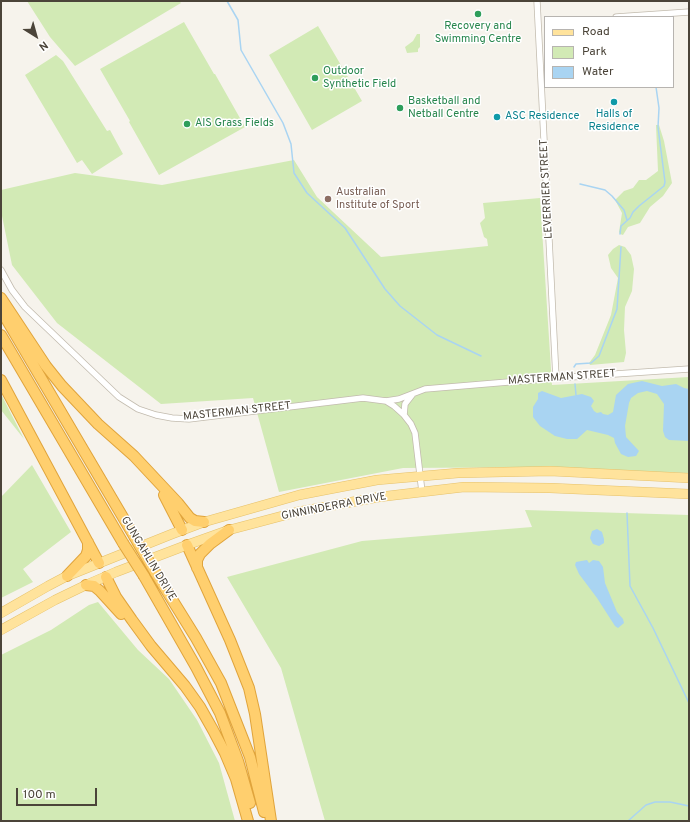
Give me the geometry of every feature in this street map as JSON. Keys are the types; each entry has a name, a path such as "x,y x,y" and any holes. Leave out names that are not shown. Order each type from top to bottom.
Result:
{"highway":[{"path":"1,298 38,355 62,386 98,424 134,456 190,518 195,521 204,522"},
{"name":"GUNGAHLIN DRIVE","path":"1,310 155,572 196,638 221,683 250,757 266,821"},
{"name":"GUNGAHLIN DRIVE","path":"1,335 123,543 144,576 196,667 220,713 238,761 254,821"},
{"path":"1,380 99,563"},
{"path":"154,477 170,504 182,530"},
{"path":"197,568 197,560 200,554 210,544 229,530"},
{"path":"67,576 86,556 88,542"},
{"path":"187,545 230,640 249,688 259,740 271,821"},
{"path":"106,577 123,607 151,646 185,686 200,707 225,753 236,779 248,821"},
{"path":"86,584 94,586 100,591 121,613 140,638 151,646"}],"main road":[{"name":"GINNINDERRA DRIVE","path":"1,613 67,576 182,530 204,522 299,495 376,480 458,473 550,472 689,478"},
{"name":"GINNINDERRA DRIVE","path":"1,630 86,584 229,530 297,512 379,497 464,487 550,488 689,494"},
{"path":"182,530 187,545"},
{"path":"99,563 106,577"}],"street":[{"name":"LEVERRIER STREET","path":"537,1 556,378"},
{"path":"631,16 689,12"},
{"path":"538,22 544,21"},
{"name":"MASTERMAN STREET","path":"1,270 12,290 25,308 120,397 138,408 156,415 172,418 189,419 363,398 386,401 412,395 425,389 689,369"},
{"path":"404,415 405,404 412,395"},
{"path":"386,401 404,415 411,424 414,433 422,492"}],"green space":[{"path":"27,1 179,1 181,3 75,66 50,37"},
{"path":"184,22 245,127 159,175 100,69"},
{"name":"Outdoor Synthetic Field","path":"318,26 362,101 312,130 269,55"},
{"path":"417,34 420,34 420,47 418,52 407,53 405,47 413,41"},
{"path":"56,55 63,61 107,131 110,130 123,154 92,174 82,160 77,163 25,75"},
{"path":"656,125 659,125 664,141 672,183 663,196 650,207 640,223 628,227 623,235 619,232 622,213 615,200 624,191 633,188 639,180 646,180 658,171"},
{"path":"294,160 317,197 381,257 488,246 487,239 484,237 480,223 485,218 483,203 540,198 552,385 689,377 689,473 633,472 555,467 403,468 279,492 253,398 161,404 57,323 12,265 1,211 1,190 75,173 162,185"},
{"path":"619,245 625,247 631,255 634,269 632,291 625,307 624,330 626,353 624,362 590,365 589,363 595,355 611,315 618,278 611,268 608,255"},
{"path":"1,394 24,439 1,410"},
{"path":"32,465 71,532 23,569 33,582 1,598 1,497"},
{"path":"525,510 689,515 689,821 325,821 281,668 227,577 362,541 532,527"},
{"path":"98,602 138,650 169,679 197,720 219,763 235,821 1,821 1,655 51,630 89,605"}],"water":[{"path":"642,381 662,386 676,384 689,389 689,441 669,440 665,437 663,431 664,404 657,394 647,391 638,393 631,398 625,426 626,437 639,451 636,456 628,457 621,454 614,438 608,435 587,430 577,439 567,439 555,436 540,426 533,417 533,407 538,399 538,393 542,391 561,398 582,394 591,397 594,401 591,406 594,411 608,415 613,412 616,395 628,384"},
{"path":"597,529 602,532 604,539 604,543 599,546 593,544 590,538 592,531"},
{"path":"587,560 589,563 593,560 599,561 603,567 605,583 617,612 623,619 624,623 618,628 615,626 579,574 575,565 576,562"}],"waterway":[{"path":"227,1 238,20 241,50 283,123 291,144 294,173 307,193 345,228 385,289 400,306 437,335 481,356"},
{"path":"620,234 621,226 630,218 633,212 664,186 665,182 658,127 659,108 656,88"},
{"path":"580,184 605,190 624,210 627,220"},
{"path":"574,367 576,364 591,363 599,356 617,309 621,247"},
{"path":"575,384 576,395"},
{"path":"627,513 630,586 653,628 689,703"},
{"path":"628,821 646,805 655,802 670,802 689,806"}],"place":[{"name":"Recovery and Swimming Centre","path":"478,14"},
{"name":"Outdoor Synthetic Field","path":"315,78"},
{"name":"Halls of Residence","path":"614,102"},
{"name":"Basketball and Netball Centre","path":"400,108"},
{"name":"ASC Residence","path":"497,117"},
{"name":"AIS Grass Fields","path":"187,124"},
{"name":"Australian Institute of Sport","path":"328,199"}]}
